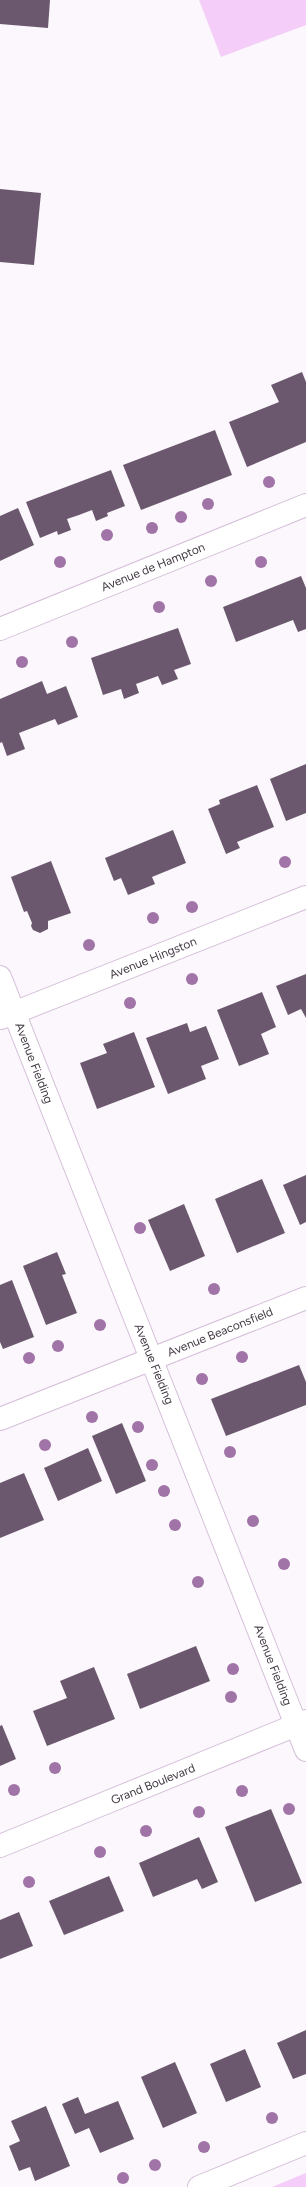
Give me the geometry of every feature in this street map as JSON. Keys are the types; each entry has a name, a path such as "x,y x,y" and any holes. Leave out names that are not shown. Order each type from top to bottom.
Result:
{"street":[{"name":"Avenue de Hampton","path":"0,629 306,505"},
{"name":"Avenue Hingston","path":"7,1016 306,897"},
{"name":"Avenue Fielding","path":"0,977 7,1016 151,1359 279,1678 301,1723 306,1750"},
{"name":"Avenue Beaconsfield","path":"0,1419 306,1298"},
{"name":"Grand Boulevard","path":"0,1846 301,1723"},
{"path":"199,2187 306,2143"}],"shaded area":[{"path":"199,0 306,0 306,25 221,57"},
{"path":"306,2173 306,2187 272,2187"}],"building":[{"path":"0,0 50,0 48,28 0,24"},
{"path":"0,189 41,193 34,265 0,262"},
{"path":"302,372 306,382 306,442 247,467 229,422 279,402 271,385"},
{"path":"215,430 232,475 141,510 123,465"},
{"path":"111,470 125,506 107,513 108,516 96,521 92,510 67,519 71,530 58,535 57,531 40,538 26,502"},
{"path":"18,508 34,545 0,561 0,516"},
{"path":"301,576 306,588 306,629 298,632 293,620 236,642 223,607"},
{"path":"178,628 191,664 174,670 178,679 162,685 158,676 136,684 139,693 124,699 121,689 103,695 91,658"},
{"path":"42,681 47,694 66,686 78,717 58,725 55,719 19,733 25,749 7,756 2,742 0,743 0,699"},
{"path":"306,764 306,813 286,821 270,779"},
{"path":"257,785 274,827 237,842 240,848 226,854 208,809 220,804 219,800"},
{"path":"173,830 186,863 152,877 155,884 128,895 121,878 114,881 105,858"},
{"path":"51,861 71,913 48,921 48,929 40,933 33,930 31,926 32,923 27,911 24,912 11,877"},
{"path":"306,974 306,1018 301,1009 288,1015 276,986"},
{"path":"262,992 276,1027 261,1034 269,1054 239,1066 217,1010"},
{"path":"187,1023 190,1032 206,1026 219,1059 201,1066 206,1079 168,1094 146,1038"},
{"path":"134,1032 155,1087 97,1109 80,1063 107,1053 103,1044"},
{"path":"306,1175 306,1222 300,1225 283,1185"},
{"path":"262,1179 285,1233 237,1253 215,1199"},
{"path":"184,1204 205,1256 170,1271 148,1220"},
{"path":"57,1252 66,1274 62,1275 77,1313 46,1325 23,1266"},
{"path":"12,1280 34,1337 3,1349 0,1342 0,1285"},
{"path":"299,1365 306,1382 306,1405 226,1436 211,1399"},
{"path":"122,1423 146,1481 116,1494 92,1436"},
{"path":"88,1448 102,1481 58,1501 44,1468"},
{"path":"24,1473 44,1520 0,1538 0,1483"},
{"path":"196,1646 210,1681 140,1709 127,1674"},
{"path":"94,1667 115,1719 47,1746 33,1711 67,1698 60,1681"},
{"path":"2,1725 16,1759 0,1766 0,1726"},
{"path":"271,1809 302,1883 255,1902 225,1827"},
{"path":"199,1837 218,1882 202,1889 197,1879 153,1897 139,1863"},
{"path":"109,1876 124,1911 64,1935 49,1901"},
{"path":"19,1912 33,1946 0,1959 0,1920"},
{"path":"306,2030 306,2074 293,2079 277,2043"},
{"path":"245,2049 261,2087 226,2102 210,2064"},
{"path":"175,2062 197,2113 163,2128 141,2077"},
{"path":"78,2097 85,2114 118,2101 134,2139 100,2153 89,2128 75,2134 62,2104"},
{"path":"46,2106 70,2166 35,2181 30,2167 19,2171 9,2146 20,2141 11,2121"}]}
